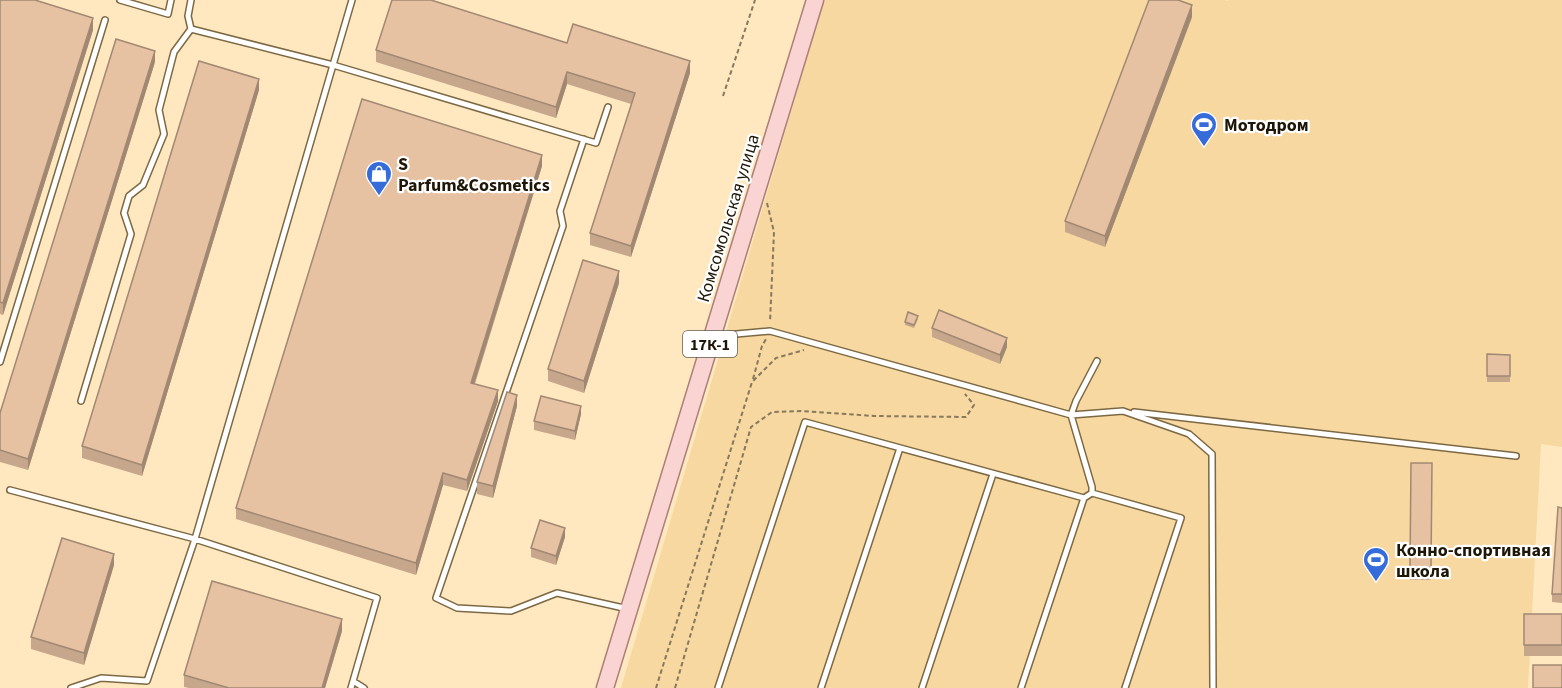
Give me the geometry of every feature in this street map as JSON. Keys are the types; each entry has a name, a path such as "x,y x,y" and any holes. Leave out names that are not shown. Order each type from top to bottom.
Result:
{"main road":[{"name":"Комсомольская улица","path":"605,688 816,0"}],"lane":[{"path":"120,0 168,14 171,0"},
{"path":"81,401 131,234 124,213 129,196 142,185 164,134 159,110 174,52 191,29 188,16 191,0"},
{"path":"70,688 101,678 147,681 195,539 352,0"},
{"path":"0,362 105,20"},
{"path":"191,29 333,65 596,143 608,107"},
{"path":"584,140 560,211 563,226 436,598 457,608 511,611 557,593 630,610"},
{"path":"713,336 770,331 1071,415 1123,411 1516,456"},
{"path":"1092,493 1071,415 1097,362"},
{"path":"1123,411 1189,434 1212,454 1213,688"},
{"path":"718,688 805,422 1084,498"},
{"path":"821,688 900,448"},
{"path":"922,688 993,474"},
{"path":"10,490 195,539 377,598 352,685 364,688"},
{"path":"1021,688 1084,498 1092,493 1181,518 1125,688"}],"path":[{"path":"723,96 755,0"},
{"path":"752,382 762,346 770,331 774,232 767,200"}],"shaded area":[{"path":"824,0 1562,0 1562,447 1541,444 1528,688 621,688"}],"building":[{"path":"0,0 35,0 93,18 3,303 0,302"},
{"path":"392,0 431,0 567,43 573,24 690,61 631,246 590,233 635,93 567,72 556,107 376,50"},
{"path":"1149,0 1178,0 1192,5 1105,236 1065,221"},
{"path":"116,39 155,51 28,459 0,450 0,413"},
{"path":"199,61 259,79 142,465 82,446"},
{"path":"362,99 542,155 471,383 498,390 467,480 443,473 416,563 236,508"},
{"path":"583,260 619,271 584,381 548,369"},
{"path":"939,310 1007,338 1000,355 932,328"},
{"path":"908,312 918,316 914,325 905,322"},
{"path":"1487,354 1510,355 1510,376 1487,376"},
{"path":"507,392 517,395 493,486 477,482"},
{"path":"541,396 581,406 575,431 534,421"},
{"path":"1411,463 1432,463 1431,569 1410,568"},
{"path":"1558,507 1562,508 1562,594 1552,594"},
{"path":"540,520 565,528 556,556 531,548"},
{"path":"62,538 114,554 84,653 31,637"},
{"path":"212,581 342,619 322,688 229,688 184,675"},
{"path":"1524,614 1562,614 1562,645 1524,645"},
{"path":"1533,665 1562,665 1562,688 1533,688"}],"place":[{"name":"Мотодром","path":"1204,148"},
{"name":"S Parfum&Cosmetics","path":"379,197"},
{"name":"Конно-спортивная школа","path":"1376,583"}]}
